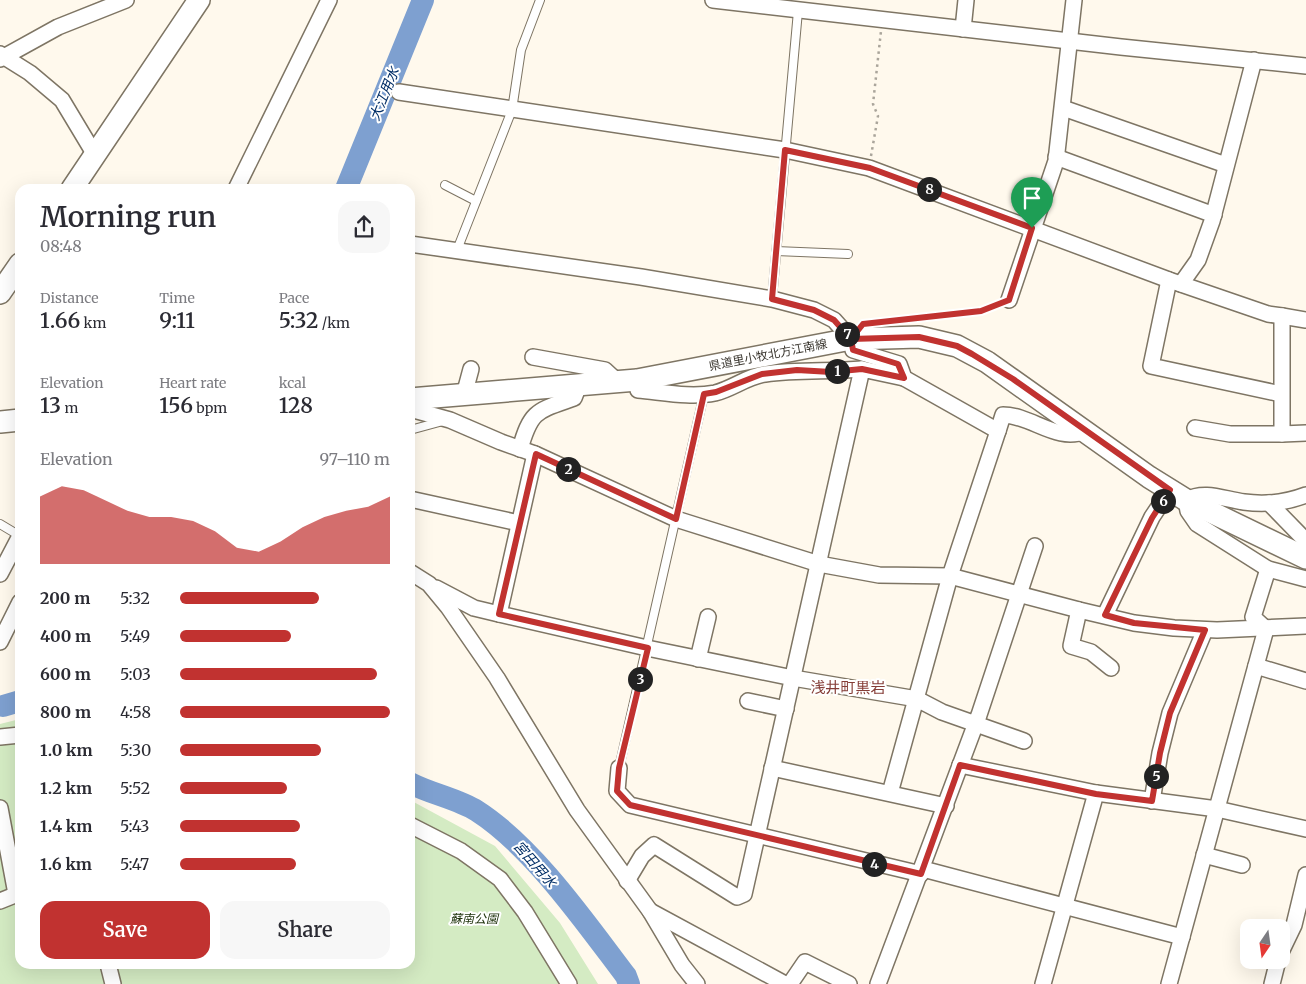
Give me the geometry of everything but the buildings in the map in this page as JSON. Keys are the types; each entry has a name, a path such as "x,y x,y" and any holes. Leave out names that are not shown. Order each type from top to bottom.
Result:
{"main road":[{"path":"75,184 199,0"},
{"path":"0,293 15,271"},
{"name":"県道里小牧北方江南線","path":"415,399 628,381 851,339 919,337 957,346 994,366 1178,495 1306,558"},
{"path":"0,422 15,420"}],"street":[{"path":"2,56 58,27 126,0"},
{"path":"238,184 329,0"},
{"path":"713,0 793,7 963,30 1306,66"},
{"path":"963,30 966,0"},
{"path":"1009,300 1056,157 1074,0"},
{"path":"2,56 30,73 62,100 95,155"},
{"path":"1254,60 1214,215 1198,260 1175,282 1151,366 1281,394"},
{"path":"400,92 785,150 870,168 1175,282 1268,314 1306,320"},
{"path":"1063,108 1226,165"},
{"path":"1056,157 1214,215"},
{"path":"415,245 641,276 772,299 814,310 834,320 851,339 853,350 898,364 904,378"},
{"path":"1282,316 1282,434"},
{"path":"533,357 605,370 628,381 638,390 704,394 716,392 762,374 797,370 831,372 862,369 904,378 998,431"},
{"path":"464,395 471,369"},
{"path":"627,881 642,856 654,845 737,897 744,894 862,369"},
{"path":"520,449 528,424 540,410 574,398 579,385"},
{"path":"415,410 450,420 536,454 676,519 819,564 880,575 950,576 1018,596 1134,623 1205,630 1306,626"},
{"path":"890,793 918,699 950,576 1003,415 1012,415 1070,435 1085,431"},
{"path":"1195,428 1230,434 1306,433"},
{"path":"499,614 518,523 536,454"},
{"path":"1105,615 1152,518 1178,495 1203,494 1245,502 1269,504 1282,503 1306,495"},
{"path":"1178,495 1197,524 1268,570 1306,579"},
{"path":"415,500 518,523"},
{"path":"1269,504 1306,541"},
{"path":"0,574 15,546"},
{"path":"878,984 922,872 976,724 1035,546"},
{"path":"1266,629 1253,617 1268,570"},
{"path":"415,575 474,608 698,659 793,678 918,699 942,712 1024,741"},
{"path":"429,584 448,607 497,678 577,810 650,911 682,966 697,984"},
{"path":"1079,610 1071,646 1091,652 1111,668"},
{"path":"0,642 15,612"},
{"path":"698,659 708,617"},
{"path":"1169,984 1266,629"},
{"path":"1152,801 1160,753 1170,713 1205,630"},
{"path":"1256,666 1306,681"},
{"path":"748,701 786,709"},
{"path":"0,738 15,735"},
{"path":"960,765 1096,794 1217,810 1306,829"},
{"path":"619,768 617,791 630,805 757,836 1066,906 1182,937"},
{"path":"772,768 946,806"},
{"path":"1043,984 1096,794"},
{"path":"0,808 15,879"},
{"path":"415,827 462,850 500,879 525,912 569,984"},
{"path":"1204,855 1242,865"},
{"path":"1290,940 1300,927 1306,875"},
{"path":"0,901 15,894"},
{"path":"650,911 785,984"},
{"path":"790,984 805,962 849,984"},
{"path":"109,969 113,984"},
{"path":"1272,984 1276,969"}],"lane":[{"path":"456,250 512,110 521,50 540,0"},
{"path":"772,299 785,150 793,7"},
{"path":"445,185 476,201"},
{"path":"776,251 848,254"},
{"path":"619,768 648,648 704,394"},
{"path":"415,429 450,420"},
{"path":"0,524 15,533"}],"path":[{"path":"870,168 878,116 873,104 882,20"},
{"path":"902,320 981,311 1009,300"}],"green space":[{"name":"蘇南公園","path":"15,720 15,969 415,969 415,803 495,846 560,923 598,984 0,984 0,724"}],"waterway":[{"name":"大江用水","path":"348,184 423,0"},
{"name":"宮田用水","path":"3,706 15,702"},
{"name":"宮田用水","path":"415,785 477,811 518,844 576,910 626,976 629,984"}],"district":[{"name":"浅井町黒岩","path":"848,688"}],"route":[{"path":"1032,228 870,168 785,150 772,299 814,310 834,320 851,339 894,336 919,337 957,346 1013,379 1149,477 1170,490 1152,518 1105,615 1134,623 1205,630 1190,660 1170,713 1160,753 1152,801 1096,794 960,765 921,874 630,805 617,791 619,768 648,648 499,614 518,523 536,454 676,519 704,394 716,392 762,374 797,370 831,372 862,369 904,378 898,364 853,350 851,339 863,324 981,311 1009,300 1032,228"}]}
